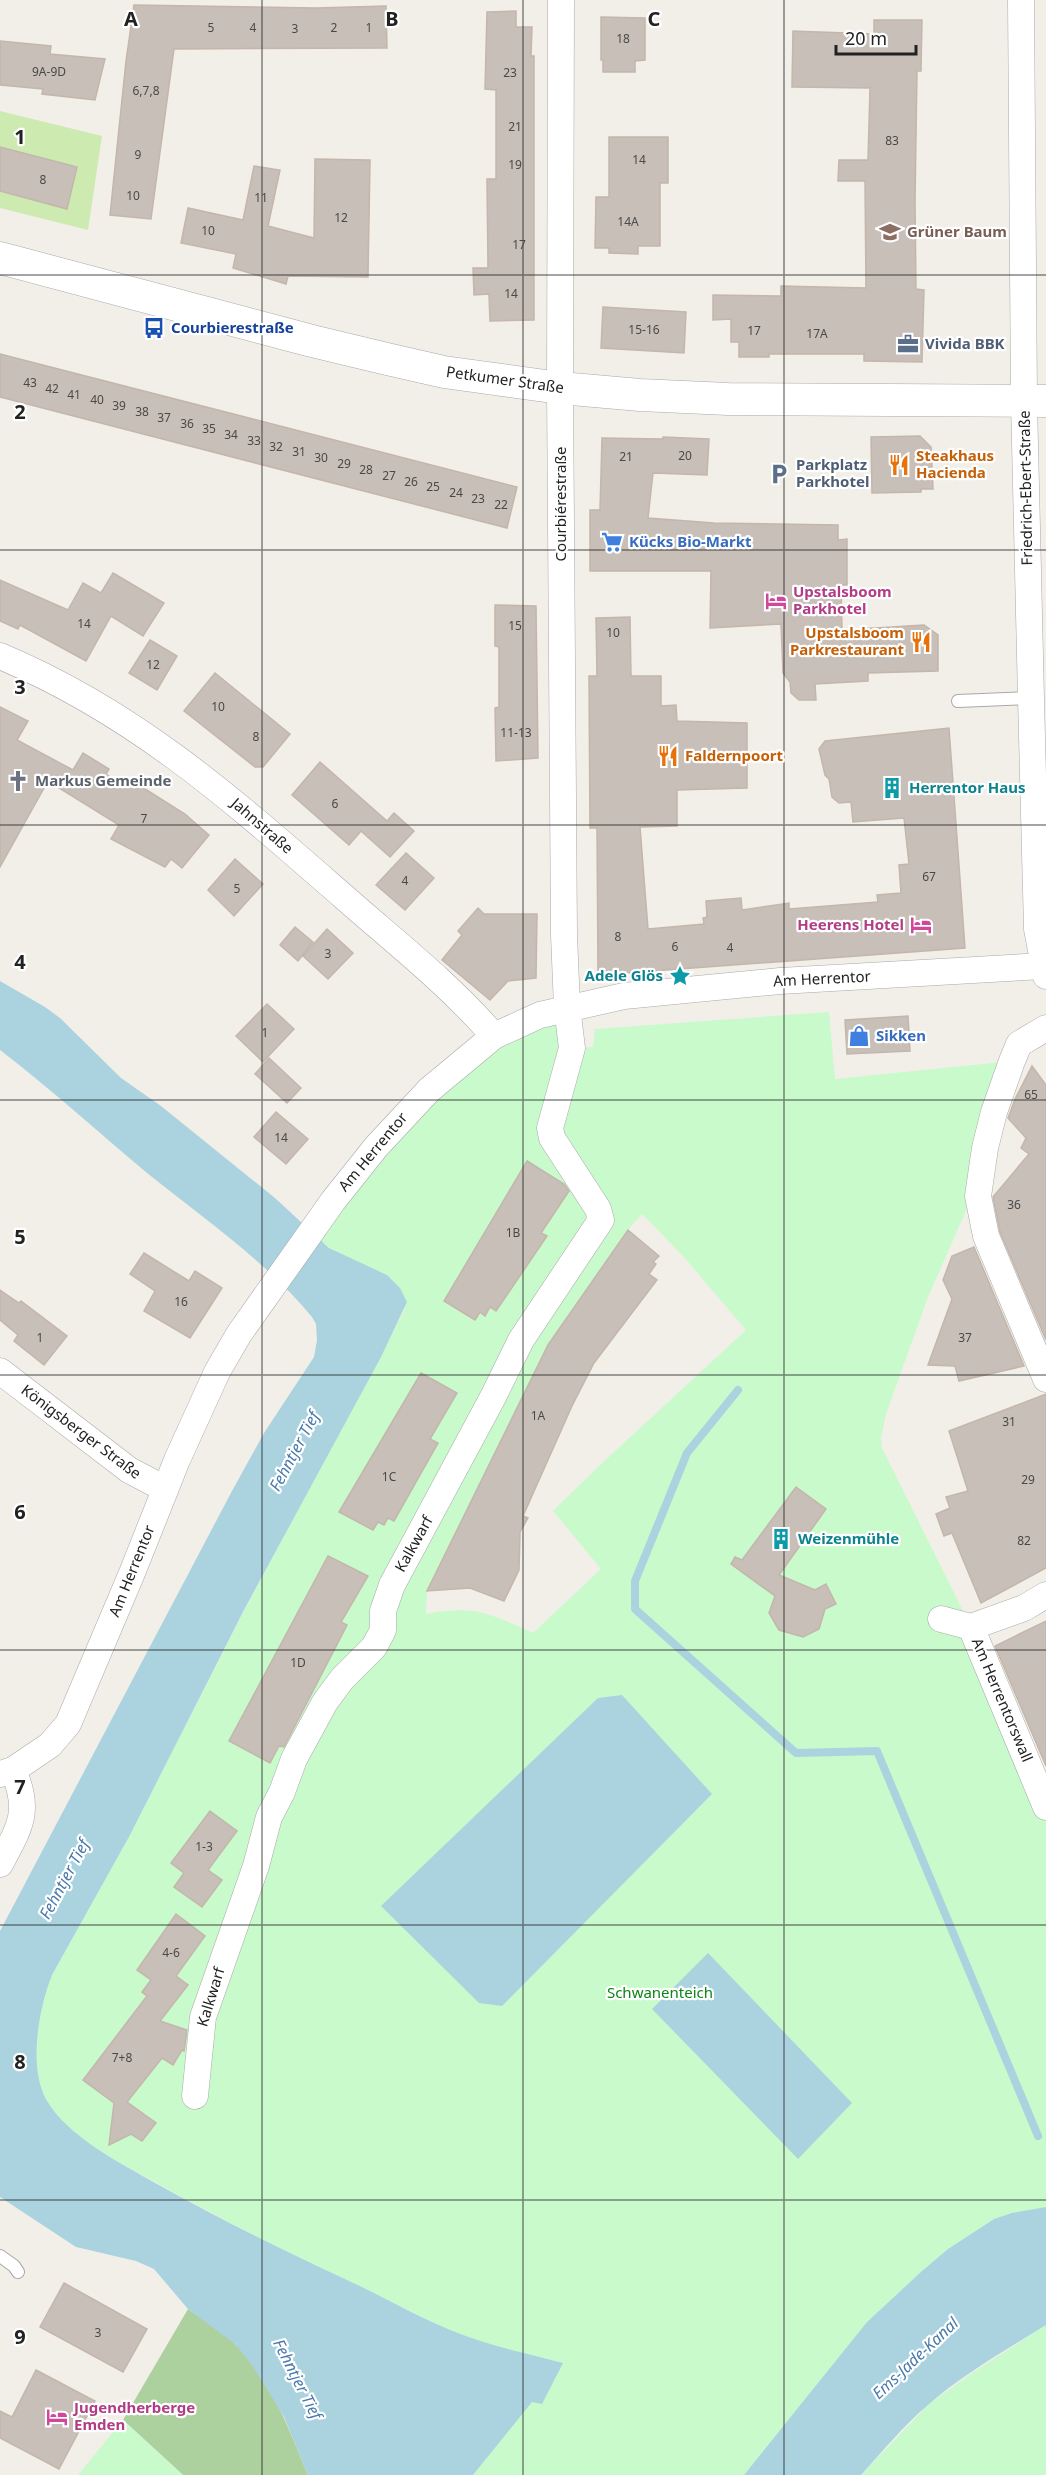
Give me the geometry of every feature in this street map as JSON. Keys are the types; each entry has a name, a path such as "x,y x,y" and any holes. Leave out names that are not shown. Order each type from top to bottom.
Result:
{"street":[{"name":"Courbiérestraße","path":"561,0 560,388 564,935 567,1007"},
{"name":"Friedrich-Ebert-Straße","path":"1020,0 1035,401 1031,698 1044,959"},
{"name":"Petkumer Straße","path":"0,258 312,342 444,372 560,388 640,395 728,399 1035,401"},
{"name":"Jahnstraße","path":"0,656 88,699 159,743 218,788 439,980 494,1035"},
{"name":"Am Herrentor","path":"6,1772 50,1745 68,1724 165,1489 217,1372 239,1334 352,1175 403,1116 494,1035 525,1020 567,1007 624,996 1044,959"},
{"name":"Kalkwarf","path":"195,2096 203,2017 256,1866 269,1817 282,1792 294,1759 325,1702 342,1679 374,1647 381,1636 382,1611 392,1585 488,1408 521,1340 601,1220 598,1209 552,1138 550,1128 572,1048 567,1007"},
{"path":"1046,1028 1019,1044 1012,1061 994,1112 985,1148 978,1196 986,1236 1046,1379"},
{"name":"Königsberger Straße","path":"0,1371 129,1470 165,1489"},
{"path":"941,1619 971,1627 1024,1608 1046,1595"},
{"name":"Am Herrentorswall","path":"971,1627 1046,1807"},
{"path":"0,1864 14,1839 23,1809 22,1794 6,1772"}],"lane":[{"path":"958,701 1031,698"},
{"path":"0,2256 14,2266 18,2272"}],"green space":[{"path":"0,111 102,136 88,230 0,208"},
{"name":"Schwanenteich","path":"567,1007 572,1048 593,1047 595,1029 829,1012 835,1079 1012,1061 979,1181 928,1297 886,1414 881,1438 882,1448 971,1627 1046,1807 1046,2207 994,2219 948,2249 922,2271 867,2322 744,2475 473,2475 563,2363 487,2343 450,2330 261,2239 128,2167 96,2148 66,2125 46,2099 38,2070 37,2037 43,2004 52,1975 130,1835 244,1611 405,1309 387,1275 335,1252 311,1232 463,1062","holes":["642,1214 683,1256 746,1330 553,1511 601,1569 533,1633 505,1620 470,1611 457,1610 426,1614 427,1591 548,1345 628,1230"]},
{"path":"188,2309 233,2342 258,2371 277,2404 308,2475 183,2475 123,2420"},
{"path":"1046,2325 1046,2475 861,2475 928,2405 969,2375"},
{"path":"123,2420 183,2475 78,2475"}],"water":[{"name":"Fehntjer Tief","path":"0,981 60,1018 121,1078 161,1106 275,1198 329,1248 387,1275 400,1288 407,1302 381,1357 244,1610 130,1835 52,1975 43,2004 37,2037 41,2086 55,2113 81,2137 127,2167 208,2212 450,2330 487,2343 563,2363 542,2404 532,2402 473,2475 308,2475 284,2417 252,2365 235,2344 188,2309 154,2269 136,2261 76,2247 0,2197 0,1931 232,1491 264,1433 314,1357 317,1340 316,1324 312,1317 275,1277 0,1050"},
{"path":"622,1695 712,1794 502,2006 479,2003 381,1906 598,1698"},
{"path":"708,1953 852,2103 798,2159 652,2009"},
{"name":"Ems-Jade-Kanal","path":"1046,2207 1046,2325 941,2394 910,2421 861,2475 744,2475 867,2322 922,2271 948,2249 994,2219"}],"building":[{"path":"134,5 316,8 386,6 387,48 174,49 151,219 110,215"},
{"path":"516,11 516,27 532,27 531,56 534,56 534,320 490,321 489,294 474,295 473,268 488,268 487,179 496,179 496,90 485,89 487,12"},
{"path":"601,17 645,18 645,60 635,61 635,72 603,72"},
{"path":"874,20 922,20 921,71 917,71 915,202 916,289 924,290 922,362 864,361 864,354 769,354 769,357 739,357 739,342 731,342 731,319 713,320 713,295 781,296 781,286 866,288 865,181 838,181 839,160 868,160 870,88 792,87 793,31 874,34"},
{"path":"0,41 51,46 50,54 105,59 95,100 42,94 43,89 0,85"},
{"path":"609,137 668,137 668,183 660,183 660,246 638,246 638,254 609,253 609,248 595,248 596,197 609,197"},
{"path":"0,147 77,167 67,209 0,191"},
{"path":"315,159 370,160 368,277 288,276 286,284 233,268 236,254 181,243 188,208 243,220 254,166 280,170 268,226 314,238"},
{"path":"603,307 686,312 684,353 601,348"},
{"path":"0,354 517,487 507,528 0,397"},
{"path":"920,436 931,447 933,489 921,489 921,492 872,493 871,437"},
{"name":"Upstalsboom Parkhotel","path":"663,437 709,439 707,475 653,473 648,518 714,523 838,525 838,540 847,539 847,585 841,585 842,630 924,625 938,635 938,671 868,673 868,681 815,684 816,700 799,700 791,693 790,682 783,673 781,624 710,628 711,571 590,571 590,510 600,510 602,438 663,439"},
{"path":"113,573 164,603 143,636 111,616 86,661 20,625 18,629 0,621 0,580 68,610 83,583 101,593"},
{"path":"495,605 536,606 538,758 496,761 495,708 499,707 499,647 495,646"},
{"path":"630,617 631,676 661,676 661,706 676,705 677,721 747,723 747,788 677,790 677,826 640,827 648,929 704,924 703,918 707,917 706,901 741,898 742,910 789,903 789,909 878,902 877,895 901,893 899,865 909,864 904,818 853,822 851,802 839,803 832,797 829,779 825,775 819,749 825,741 949,728 965,948 598,975 597,828 590,828 589,676 597,676 596,618"},
{"path":"150,640 177,656 157,690 129,673"},
{"path":"215,673 290,734 263,767 255,767 184,711"},
{"path":"0,707 28,721 17,740 73,770 83,753 109,769 106,774 124,786 128,780 142,787 185,814 209,835 182,868 171,859 165,867 111,839 119,825 48,781 0,867"},
{"path":"320,762 387,821 394,813 414,831 390,857 361,831 349,845 292,795"},
{"path":"406,853 434,878 405,910 376,885"},
{"path":"235,859 263,884 234,916 208,890"},
{"path":"478,908 484,914 537,914 536,978 508,981 490,1000 442,960 462,935 458,931"},
{"path":"295,927 313,942 298,961 280,945"},
{"path":"327,929 353,953 328,979 303,956"},
{"path":"267,1004 294,1029 263,1062 236,1036"},
{"path":"908,1016 910,1051 847,1054 845,1020"},
{"path":"269,1058 301,1088 287,1103 255,1074"},
{"path":"1032,1066 1046,1085 1046,1340 1000,1232 993,1197 1029,1154 1021,1148 1026,1138 1008,1118"},
{"path":"276,1112 308,1139 286,1164 254,1137"},
{"path":"527,1161 564,1184 569,1191 541,1233 547,1236 496,1311 490,1307 485,1316 480,1312 475,1320 444,1301"},
{"path":"628,1230 659,1256 653,1262 656,1264 649,1274 657,1280 594,1363 572,1406 523,1516 528,1518 520,1532 519,1570 504,1601 470,1588 427,1591 548,1345"},
{"path":"974,1247 1024,1366 959,1381 955,1366 928,1365 952,1299 943,1280 952,1256"},
{"path":"144,1253 189,1281 195,1271 222,1288 190,1338 144,1311 155,1291 130,1274"},
{"path":"0,1290 19,1303 21,1301 67,1336 44,1365 14,1341 18,1335 0,1320"},
{"path":"421,1373 457,1393 430,1439 438,1443 394,1521 388,1518 384,1525 378,1522 373,1530 339,1512"},
{"path":"1046,1394 1046,1568 981,1603 952,1533 944,1536 936,1514 950,1508 946,1497 968,1491 949,1431"},
{"name":"Weizenmühle","path":"796,1487 826,1509 779,1575 815,1590 826,1584 836,1604 825,1609 819,1629 803,1637 779,1630 769,1613 775,1596 731,1564 735,1557 742,1560"},
{"path":"328,1556 368,1576 341,1622 347,1625 284,1747 279,1746 270,1763 229,1741"},
{"path":"1046,1621 1046,1766 995,1646"},
{"path":"210,1811 237,1831 208,1870 222,1880 202,1907 174,1887 184,1873 171,1863"},
{"path":"176,1914 205,1936 176,1976 188,1985 160,2021 187,2030 184,2051 182,2050 173,2065 162,2058 127,2102 156,2123 142,2141 131,2134 109,2145 114,2103 83,2080 147,1996 142,1992 151,1980 137,1970"},
{"name":"Jugendherberge Emden","path":"64,2283 147,2329 123,2372 40,2327"},
{"name":"Jugendherberge Emden","path":"36,2370 95,2401 59,2469 0,2438 0,2411 12,2417"}],"waterway":[{"path":"738,1390 687,1453 635,1581 635,1609 796,1753 877,1751 1038,2136"}],"place":[{"name":"Grüner Baum","path":"890,232"},
{"name":"Courbierestraße","path":"154,328"},
{"name":"Vivida BBK","path":"908,344"},
{"name":"Steakhaus Hacienda","path":"899,465"},
{"name":"Parkplatz Parkhotel","path":"779,474"},
{"name":"Kücks Bio-Markt","path":"612,542"},
{"name":"Upstalsboom Parkhotel","path":"776,601"},
{"name":"Upstalsboom Parkrestaurant","path":"921,642"},
{"name":"Faldernpoort","path":"668,756"},
{"name":"Markus Gemeinde","path":"18,781"},
{"name":"Herrentor Haus","path":"892,788"},
{"name":"Heerens Hotel","path":"921,925"},
{"name":"Adele Glös","path":"680,976"},
{"name":"Sikken","path":"859,1036"},
{"name":"Weizenmühle","path":"781,1539"},
{"name":"Jugendherberge Emden","path":"57,2417"}]}
